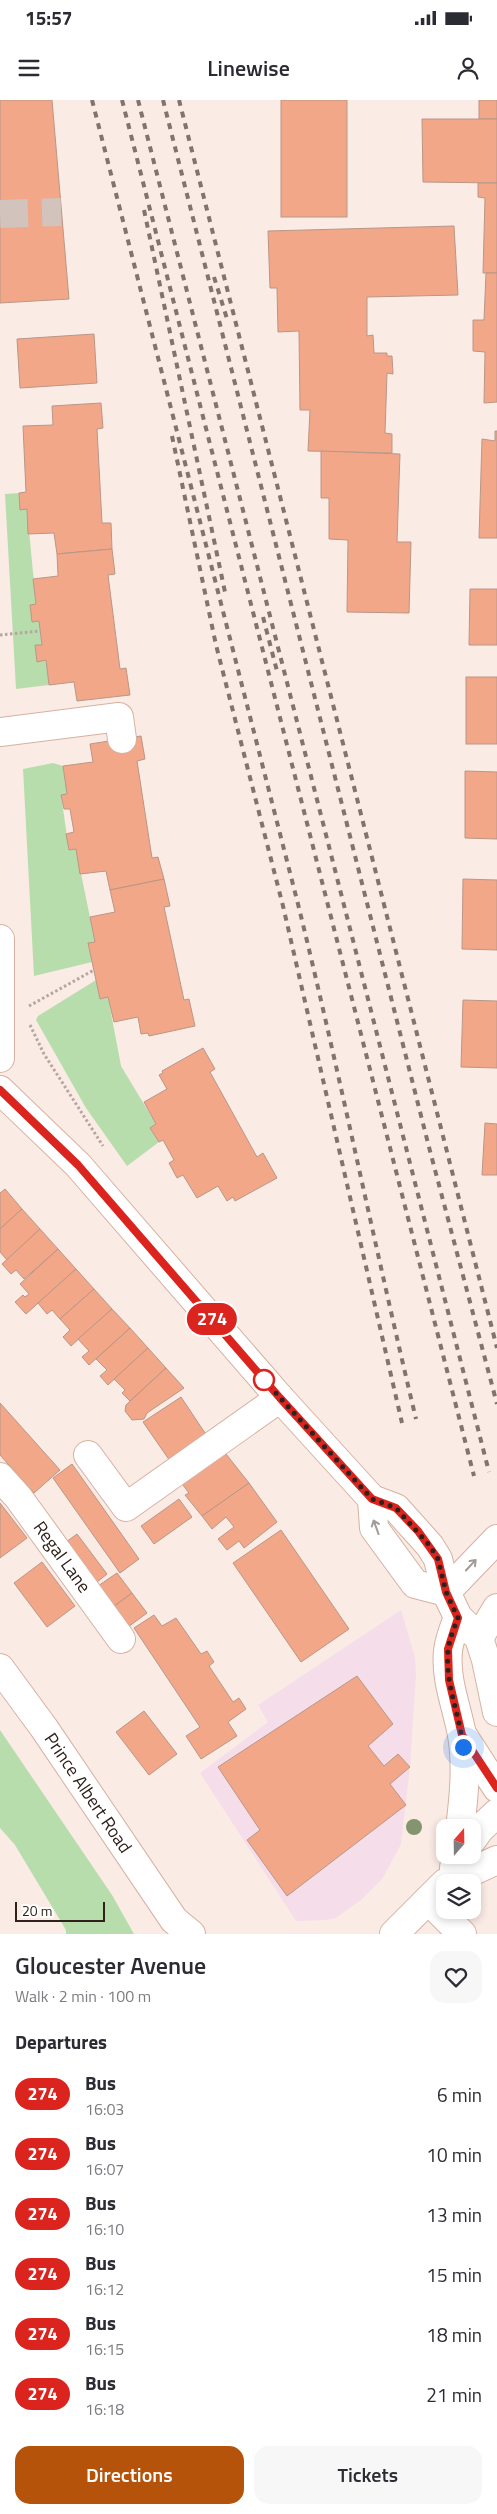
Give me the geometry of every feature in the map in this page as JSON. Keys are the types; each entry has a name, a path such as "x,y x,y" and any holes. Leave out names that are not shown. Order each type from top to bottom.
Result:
{"street":[{"path":"0,732 93,710 119,717 122,739"},
{"path":"0,939 0,1058"},
{"path":"0,1090 78,1165 280,1398 372,1499 396,1508 430,1546 438,1559 446,1592 458,1618 479,1638 486,1660 497,1712"},
{"path":"88,1455 126,1507 280,1398"},
{"name":"Regal Lane","path":"0,1477 18,1497 121,1639"},
{"path":"446,1592 497,1539"},
{"path":"479,1638 497,1608"},
{"path":"458,1618 448,1649 448,1663 449,1680 462,1735 464,1778 461,1819"},
{"name":"Prince Albert Road","path":"4,1682 181,1929"},
{"path":"462,1735 497,1788"},
{"path":"481,1828 497,1813"},
{"path":"457,1874 497,1860"},
{"path":"394,1934 436,1890"},
{"path":"458,1919 462,1934"}],"path":[{"path":"0,635 40,631"},
{"path":"27,1013 28,1007 94,970"},
{"path":"27,1019 44,1054 103,1146 78,1165"}],"shaded area":[{"path":"401,1610 415,1657 416,1675 410,1767 401,1844 383,1878 361,1900 336,1918 296,1921 200,1773 268,1722 258,1705"}],"green space":[{"path":"19,493 20,509 27,509 36,604 32,622 39,621 42,645 35,646 37,661 46,660 49,685 16,689 5,494"},
{"path":"53,763 63,766 67,794 61,795 69,850 76,849 95,942 88,944 92,962 34,976 23,769"},
{"path":"96,980 100,999 108,997 121,1066 156,1124 150,1128 159,1142 127,1166 86,1108 36,1020 38,1016"},
{"path":"0,1730 112,1895 134,1934 66,1934 66,1930 15,1845 0,1828"}],"building":[{"path":"0,100 52,100 69,299 0,303"},
{"path":"281,100 347,100 347,217 281,217"},
{"path":"479,100 497,100 497,119 479,119"},
{"path":"422,119 497,119 497,183 423,182"},
{"path":"478,183 497,183 497,273 483,273 485,198 478,197"},
{"path":"454,226 458,295 367,297 367,336 373,335 374,353 387,353 387,356 392,356 393,374 387,373 385,433 392,434 392,453 308,451 310,410 300,410 299,331 278,332 277,288 270,288 268,231"},
{"path":"486,273 497,273 497,402 484,403 485,352 473,351 473,320 484,320"},
{"path":"94,334 97,383 20,388 17,339"},
{"path":"101,403 103,428 97,429 102,523 111,523 112,549 57,554 54,533 28,534 27,509 20,510 19,493 26,492 23,426 53,425 52,406"},
{"path":"495,431 497,431 497,538 479,538 482,439 495,441"},
{"path":"321,451 400,454 397,542 411,542 409,613 347,612 348,540 329,539 329,498 321,498"},
{"path":"112,549 115,574 108,575 120,669 126,668 130,695 77,701 74,682 49,685 46,660 37,662 35,645 42,645 39,621 32,622 30,605 36,604 33,579 58,576 57,554"},
{"path":"470,589 497,589 497,645 469,645"},
{"path":"466,677 497,677 497,744 466,744"},
{"path":"141,736 145,759 137,761 152,858 158,857 164,879 110,890 106,871 80,874 76,849 69,850 66,834 74,832 70,809 64,809 61,795 67,794 63,766 93,762 90,744"},
{"path":"465,771 497,772 497,839 465,838"},
{"path":"164,879 170,906 164,907 184,1000 189,999 195,1026 149,1036 148,1033 141,1034 138,1017 114,1022 108,997 100,999 88,943 95,942 90,917 115,912 110,890"},
{"path":"463,879 497,880 497,950 462,949"},
{"path":"463,1000 497,1001 497,1068 461,1067"},
{"path":"203,1048 215,1069 210,1072 257,1157 263,1153 277,1178 235,1201 233,1197 227,1201 218,1186 197,1198 183,1175 177,1178 169,1163 174,1160 163,1140 159,1142 150,1128 156,1124 144,1102 167,1089 159,1075 163,1073 162,1071"},
{"path":"485,1123 497,1124 497,1175 482,1175"},
{"path":"5,1189 22,1209 0,1229 0,1193"},
{"path":"22,1209 40,1229 7,1260 0,1252 0,1229"},
{"path":"40,1229 58,1249 24,1279 16,1270 11,1274 2,1264"},
{"path":"58,1249 76,1269 26,1314 15,1302 23,1295 25,1297 29,1294 20,1284"},
{"path":"76,1269 94,1289 60,1319 52,1310 47,1314 38,1303"},
{"path":"94,1289 112,1309 71,1346 63,1337 70,1330 60,1319"},
{"path":"112,1309 130,1328 89,1365 82,1357 89,1351 78,1339"},
{"path":"130,1328 148,1348 108,1385 100,1376 107,1370 96,1359"},
{"path":"148,1348 166,1368 130,1401 122,1393 125,1390 114,1379"},
{"path":"166,1368 184,1388 147,1413 144,1419 132,1420 125,1411 126,1405"},
{"path":"181,1397 207,1436 170,1461 143,1422"},
{"path":"0,1403 60,1470 34,1493 0,1455"},
{"path":"222,1449 249,1483 202,1516 185,1495 189,1493 180,1481"},
{"path":"72,1464 139,1559 120,1573 53,1478"},
{"path":"249,1483 277,1522 244,1548 239,1541 227,1550 218,1539 234,1527 226,1517 212,1529 202,1516"},
{"path":"179,1499 192,1517 154,1544 141,1526"},
{"path":"0,1503 27,1538 0,1558"},
{"path":"281,1530 349,1629 301,1662 233,1563"},
{"path":"77,1534 107,1574 92,1586 62,1545"},
{"path":"42,1562 75,1606 47,1627 14,1583"},
{"path":"117,1573 132,1593 113,1607 98,1586"},
{"path":"132,1593 147,1613 128,1627 113,1607"},
{"path":"154,1615 162,1626 176,1618 201,1654 207,1651 214,1662 209,1666 233,1702 239,1698 246,1709 228,1722 237,1736 201,1759 186,1736 200,1727 134,1628"},
{"path":"357,1676 393,1724 368,1746 384,1766 398,1754 410,1767 390,1784 406,1805 287,1896 247,1840 260,1830 218,1767"},
{"path":"144,1711 177,1754 149,1775 116,1732"}],"tunnel":[{"path":"0,214 61,212"}],"railway":[{"path":"92,100 298,904 416,1419"},
{"path":"122,100 474,1476"},
{"path":"138,100 489,1472"},
{"path":"163,100 430,1151 497,1404"},
{"path":"179,100 497,1348"},
{"path":"144,210 225,592"},
{"path":"214,277 228,322"},
{"path":"172,436 216,645 283,906 402,1423"},
{"path":"263,617 278,675"}],"bus line":[{"name":"274","path":"0,1090 47,1133 78,1165 280,1398 372,1499 396,1508 430,1546 438,1559 446,1592 458,1618 448,1649 448,1663 449,1680 462,1735 497,1788"}],"route":[{"path":"264,1380 372,1499 396,1508 418,1531 438,1559 446,1592 458,1618 448,1649 448,1663 449,1680 463,1747"}]}
